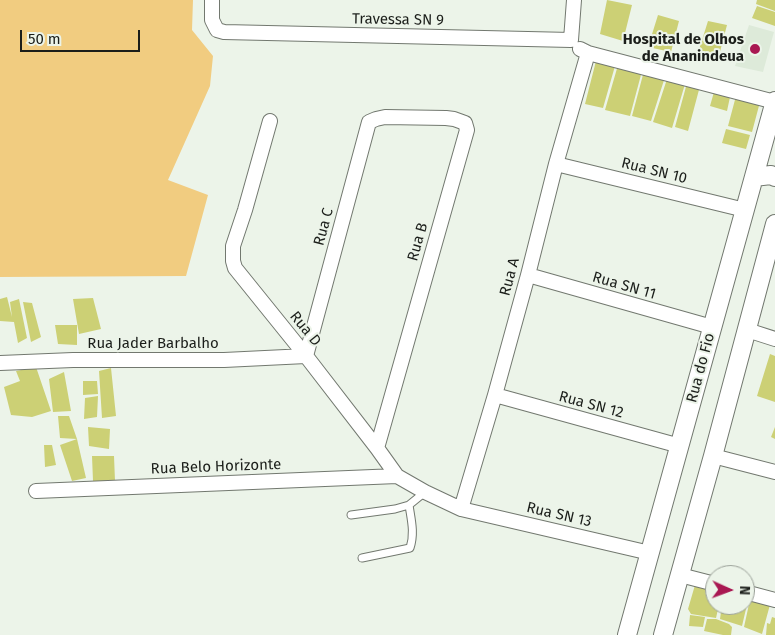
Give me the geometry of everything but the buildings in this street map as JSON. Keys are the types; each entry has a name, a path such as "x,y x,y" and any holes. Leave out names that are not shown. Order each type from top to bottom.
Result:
{"street":[{"name":"Travessa SN 9","path":"212,0 212,20 217,30 224,32 571,40"},
{"path":"574,0 571,43 588,52 775,102"},
{"name":"Rua A","path":"461,509 495,395 556,164 588,52"},
{"name":"Rua do Fio","path":"627,635 754,177 769,148 775,102"},
{"name":"Rua C","path":"306,356 369,122 385,117"},
{"name":"Rua B","path":"377,448 467,130 465,123 454,119 385,117"},
{"name":"Rua D","path":"270,121 233,246 235,268 306,356 397,476 461,509"},
{"name":"Rua SN 10","path":"556,164 745,210"},
{"path":"754,177 775,177"},
{"path":"663,635 775,224"},
{"name":"Rua SN 11","path":"528,275 712,328"},
{"path":"747,330 775,339"},
{"name":"Rua Jader Barbalho","path":"0,363 73,360 224,360 306,356"},
{"name":"Rua SN 12","path":"495,395 680,446"},
{"path":"713,456 775,472"},
{"name":"Rua Belo Horizonte","path":"36,491 397,476"},
{"name":"Rua SN 13","path":"461,509 650,553"},
{"path":"680,574 705,581"},
{"path":"755,595 775,600"}],"lane":[{"path":"351,515 395,509 409,505 425,492"},
{"path":"362,558 410,548 413,540 413,527 409,505"}],"shaded area":[{"path":"0,0 193,0 192,30 213,56 210,86 168,180 208,195 186,276 0,277"},
{"name":"Hospital de Olhos de Ananindeua","path":"749,25 774,32 763,72 735,66"}],"place":[{"name":"Hospital de Olhos de Ananindeua","path":"755,49"}]}
